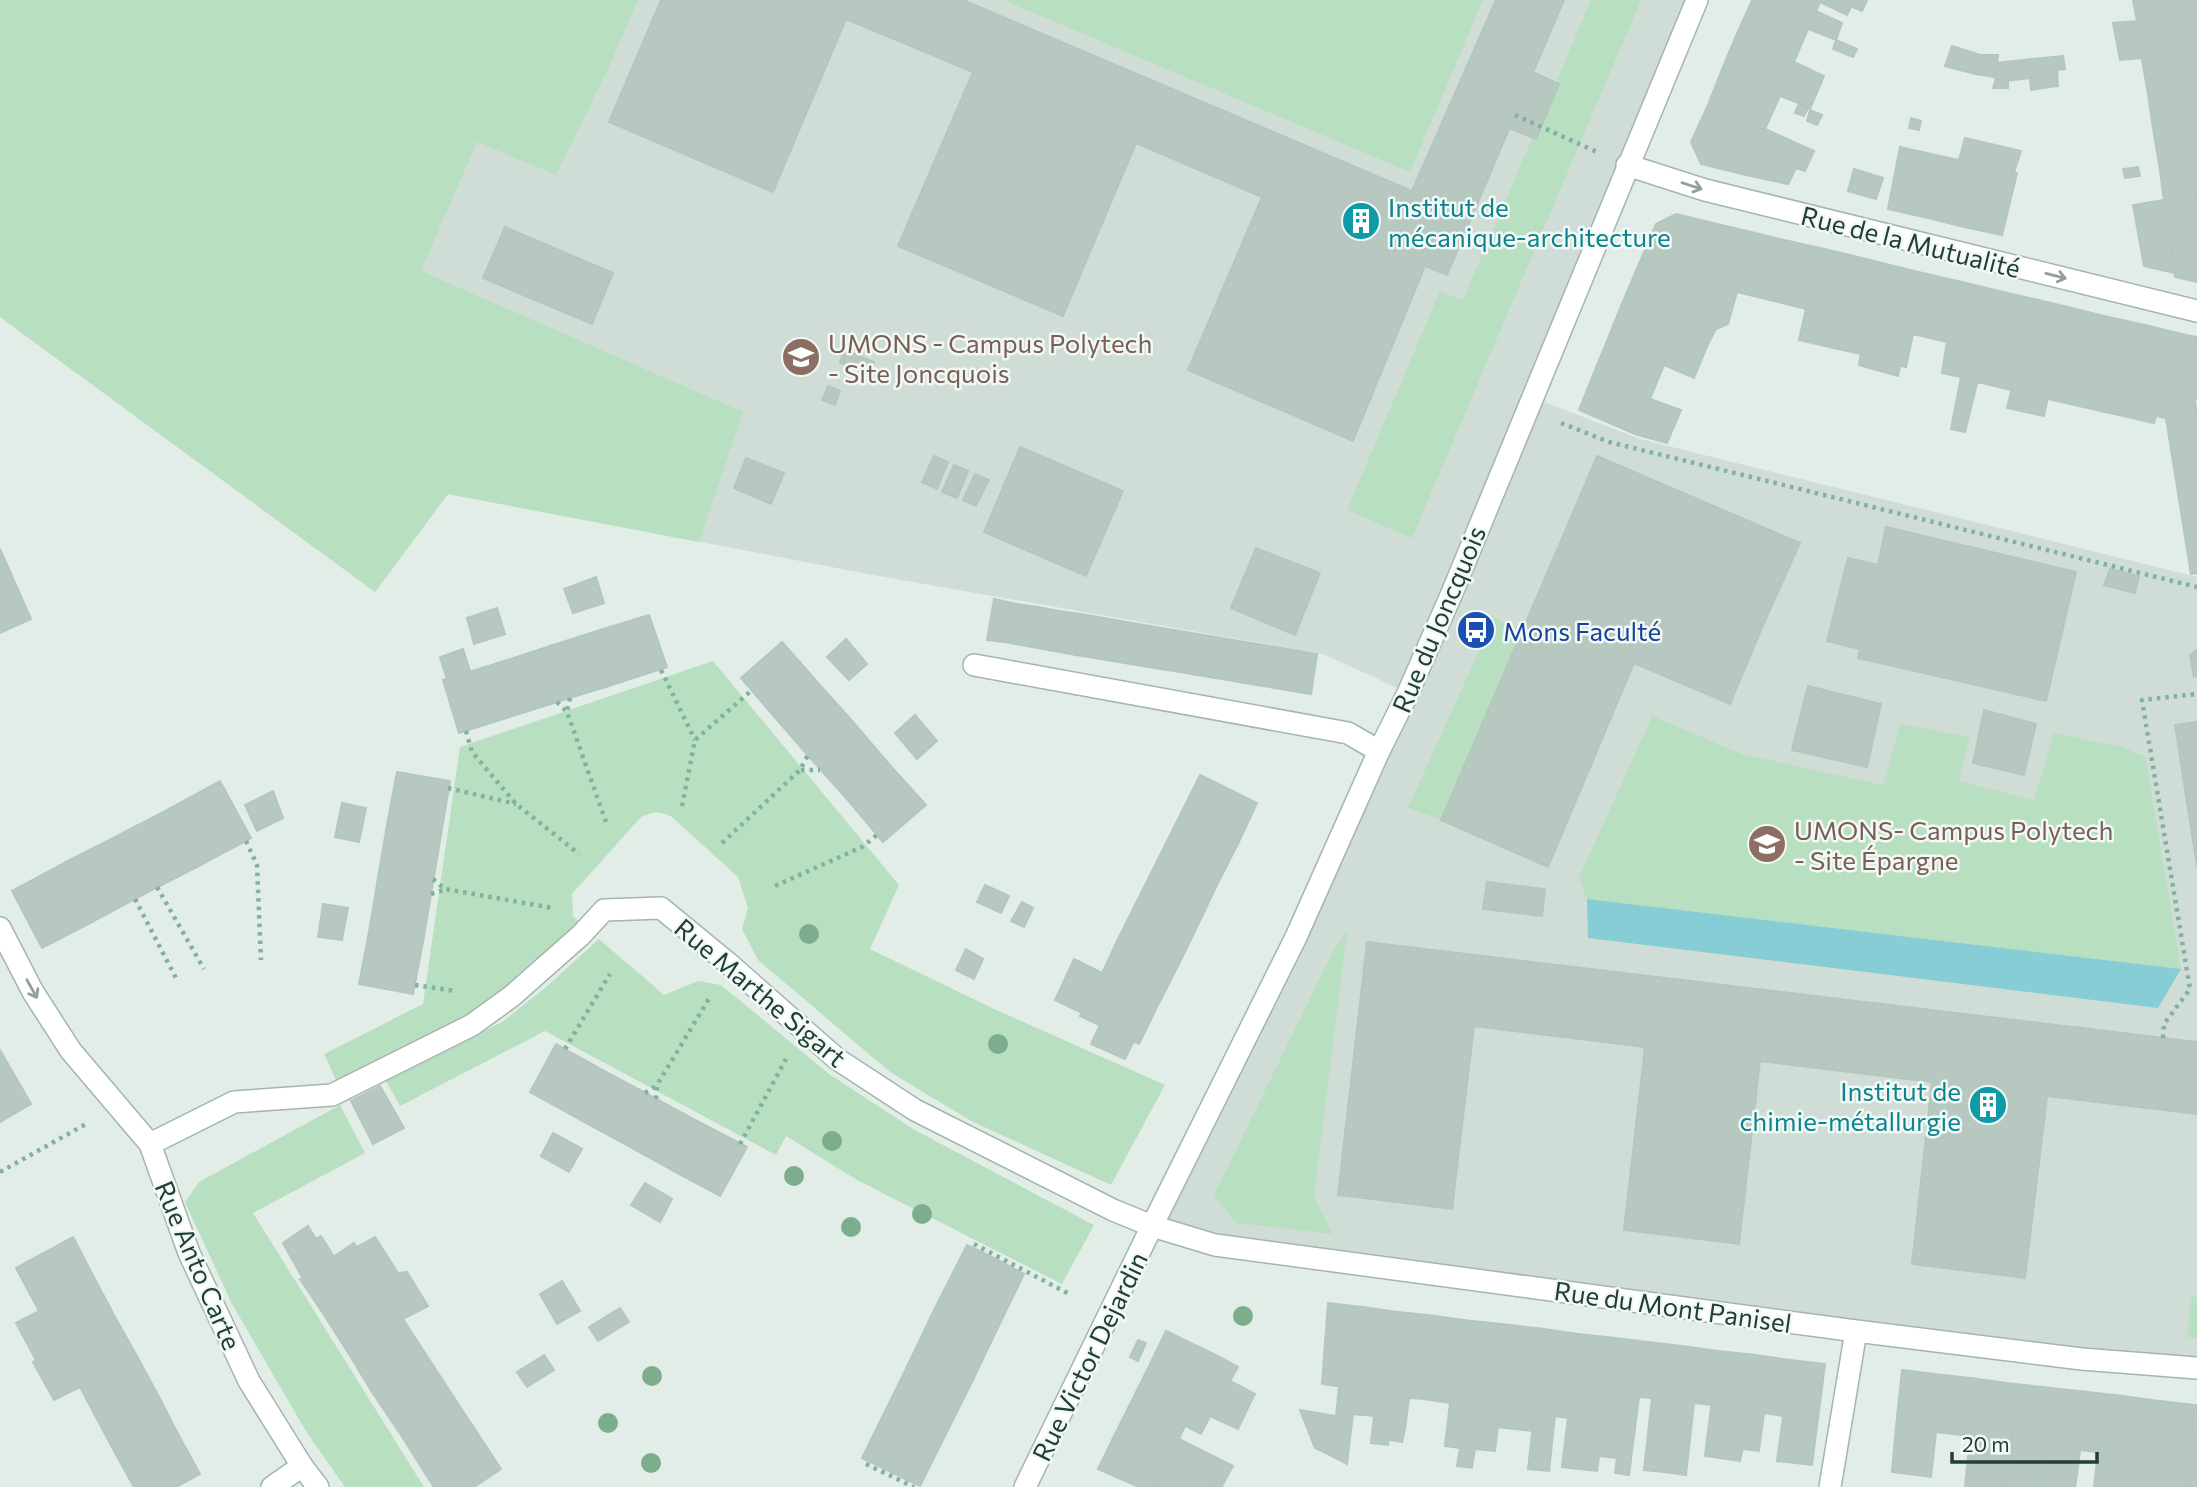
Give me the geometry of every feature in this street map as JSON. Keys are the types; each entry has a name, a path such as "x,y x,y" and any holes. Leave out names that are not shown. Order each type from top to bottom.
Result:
{"street":[{"name":"Rue du Joncquois","path":"1152,1226 1296,937 1408,693 1452,593 1697,0"},
{"name":"Rue de la Mutualité","path":"1627,165 1705,190 2197,311"},
{"path":"974,665 1348,733 1380,751"},
{"name":"Rue Marthe Sigart","path":"150,1144 234,1102 332,1095 472,1026 512,996 604,910 661,908 837,1059 915,1110 1113,1210 1152,1226"},
{"name":"Rue Anto Carte","path":"0,928 33,992 71,1051 150,1144 189,1253 244,1369 302,1466 318,1487"},
{"name":"Rue du Mont Panisel","path":"1152,1226 1215,1245 1856,1331 2082,1359 2197,1368"},
{"name":"Rue Victor Dejardin","path":"1025,1487 1152,1226"},
{"path":"1830,1487 1856,1331"},
{"path":"272,1487 302,1466"}],"path":[{"path":"1515,115 1627,165"},
{"path":"1527,409 1609,442 2197,587"},
{"path":"661,670 695,740 682,806"},
{"path":"695,740 752,690"},
{"path":"2162,1038 2164,1024 2190,989 2142,700 2197,694"},
{"path":"567,712 570,698"},
{"path":"557,702 567,712 606,822"},
{"path":"466,731 472,752 516,804 579,854"},
{"path":"722,843 800,769 808,755"},
{"path":"800,769 820,770"},
{"path":"448,788 516,804"},
{"path":"775,886 862,847 877,835"},
{"path":"246,841 257,865 261,960"},
{"path":"433,879 445,889"},
{"path":"157,887 204,969"},
{"path":"430,894 445,889 553,908"},
{"path":"135,899 178,982"},
{"path":"565,1049 610,974"},
{"path":"645,1093 657,1085 710,997"},
{"path":"740,1144 788,1056"},
{"path":"656,1099 657,1085"},
{"path":"0,1172 81,1126 123,1113"},
{"path":"974,1244 1071,1295"},
{"path":"866,1464 914,1487"}],"shaded area":[{"path":"0,0 1697,0 1532,397 1640,439 2197,577 2197,1368 2082,1359 1152,1226 1406,692 1323,654 879,576 448,494 375,592 0,317"}],"green space":[{"path":"0,0 638,0 609,67 556,175 477,142 421,271 743,412 699,542 448,494 375,592 0,317"},
{"path":"1003,0 1483,0 1410,172"},
{"path":"1591,0 1641,0 1412,538 1347,510 1440,291 1463,300"},
{"path":"1494,618 1524,630 1442,820 1408,808"},
{"path":"713,661 899,885 870,949 992,1008 1165,1085 1111,1185 971,1121 890,1072 758,960 742,929 748,908 738,877 672,817 660,813 641,817 572,894 573,917 579,921 479,1010 337,1082 324,1054 423,1004 460,747"},
{"path":"1652,716 1742,754 1883,785 1900,724 1970,737 1959,781 2034,800 2054,733 2122,747 2145,757 2181,969 1587,899 1579,878"},
{"path":"1347,931 1314,1196 1333,1234 1236,1223 1214,1195 1335,947"},
{"path":"599,939 664,995 698,981 721,985 829,1074 913,1129 1094,1225 1062,1284 857,1180 786,1136 776,1155 545,1031 400,1106 386,1081 502,1022"},
{"path":"340,1105 365,1153 253,1213 424,1487 345,1487 307,1433 232,1304 185,1202 199,1182"},
{"path":"2191,1296 2197,1297 2197,1338 2187,1337"}],"water":[{"path":"1587,899 2181,969 2158,1008 1588,938"}],"building":[{"name":"Institut de mécanique-architecture","path":"661,0 963,0 1412,191 1496,0 1564,0 1447,275 1425,266 1353,441 1188,370 1262,197 1136,143 1063,316 898,246 973,72 846,19 773,192 609,122"},
{"path":"1752,0 1821,0 1808,29 1750,5"},
{"path":"1836,0 1851,7 1847,15 1820,2"},
{"path":"1836,0 1867,0 1862,11"},
{"path":"2133,0 2197,0 2197,10 2137,21"},
{"path":"1750,5 1808,29 1794,62 1735,38"},
{"path":"2197,10 2197,50 2142,59 2137,21"},
{"path":"1816,11 1842,23 1836,40 1808,29"},
{"path":"2137,21 2142,58 2120,60 2113,23"},
{"path":"1735,38 1794,62 1780,96 1721,72"},
{"path":"1836,40 1857,49 1853,57 1833,49"},
{"path":"1952,46 1980,55 1975,74 1945,66"},
{"path":"2197,50 2197,87 2148,94 2142,59"},
{"path":"1980,55 1998,55 1995,77 1975,74"},
{"path":"2063,56 2065,69 2033,74 2031,59"},
{"path":"2031,59 2033,74 2030,78 1995,82 1997,63"},
{"path":"1794,62 1824,76 1810,109 1798,103 1805,87 1787,79"},
{"path":"2057,70 2058,86 2031,90 2030,78 2033,74"},
{"path":"1533,72 1559,84 1536,139 1509,128"},
{"path":"1721,72 1780,96 1765,129 1708,105"},
{"path":"1787,79 1805,87 1798,103 1780,96"},
{"path":"2008,80 2008,88 1993,88 1995,82"},
{"path":"2197,87 2197,122 2153,128 2148,94"},
{"path":"1799,103 1808,108 1804,116 1795,113"},
{"path":"1708,105 1765,129 1746,175 1701,164 1691,142"},
{"path":"1810,110 1822,115 1817,125 1807,121"},
{"path":"1911,118 1921,121 1919,130 1909,128"},
{"path":"2197,122 2197,157 2159,164 2153,128"},
{"path":"1765,129 1814,151 1805,171 1796,168 1788,184 1746,175"},
{"path":"1965,138 2021,151 2014,172 1959,160"},
{"path":"1900,147 1940,156 1928,218 1888,209"},
{"path":"1940,156 1977,164 1964,227 1928,218"},
{"path":"2197,157 2197,194 2164,200 2159,164"},
{"path":"1977,164 2017,173 2002,235 1964,227"},
{"path":"2138,167 2140,176 2125,178 2123,169"},
{"path":"1854,169 1883,178 1876,199 1848,191"},
{"path":"2197,194 2197,232 2169,237 2164,200"},
{"path":"2164,200 2174,273 2144,266 2133,205"},
{"path":"1676,214 1713,223 1699,283 1641,259 1656,224"},
{"path":"1713,223 1751,232 1737,292 1699,283"},
{"path":"505,227 613,273 592,324 483,278"},
{"path":"1751,232 1784,240 1770,300 1737,292"},
{"path":"2197,232 2197,282 2175,277 2169,237"},
{"path":"1784,240 1820,248 1806,309 1770,300"},
{"path":"1820,248 1858,257 1844,317 1806,309"},
{"path":"1858,257 1890,265 1876,325 1844,317"},
{"path":"1641,259 1699,283 1679,331 1621,306"},
{"path":"1890,265 1927,274 1913,334 1876,325"},
{"path":"1927,274 1962,282 1947,342 1913,334"},
{"path":"1962,282 1999,291 1985,351 1947,342"},
{"path":"1699,283 1737,292 1728,324 1716,329 1708,344 1679,331"},
{"path":"1999,291 2034,299 2019,359 1985,351"},
{"path":"2034,299 2068,307 2054,368 2019,359"},
{"path":"1621,306 1679,331 1664,365 1607,341"},
{"path":"2068,307 2104,316 2090,376 2054,368"},
{"path":"1806,309 1844,317 1834,348 1799,340"},
{"path":"2104,316 2145,325 2130,385 2090,376"},
{"path":"1844,317 1913,334 1906,367 1900,366 1898,376 1859,365 1861,354 1834,348"},
{"path":"2145,325 2186,335 2172,395 2130,385"},
{"path":"1679,331 1708,344 1694,378 1664,365"},
{"path":"2186,335 2197,337 2195,401 2172,395"},
{"path":"1607,341 1664,365 1650,399 1593,375"},
{"path":"1947,342 1985,351 1965,432 1951,429 1961,377 1942,373"},
{"path":"844,350 874,362 869,374 840,363"},
{"path":"1985,351 2019,359 2011,390 1978,382"},
{"path":"2019,359 2054,368 2044,416 2007,408"},
{"path":"2054,368 2195,401 2197,573 2191,574 2166,418 2156,416 2154,423 2048,399"},
{"path":"1593,375 1650,399 1635,434 1579,410"},
{"path":"828,386 840,391 835,405 822,400"},
{"path":"1650,399 1681,410 1667,443 1635,434"},
{"path":"1020,447 1123,491 1086,576 984,532"},
{"path":"934,456 948,462 937,489 922,482"},
{"path":"1597,456 1800,543 1764,623 1563,536"},
{"path":"746,458 784,473 771,504 734,488"},
{"path":"954,465 968,471 957,498 942,492"},
{"path":"975,474 989,480 976,506 963,500"},
{"path":"1886,527 2076,572 2046,701 1858,658"},
{"path":"1563,536 1764,623 1730,704 1634,663 1548,867 1441,820"},
{"path":"1256,548 1320,573 1295,635 1231,608"},
{"path":"0,549 31,619 0,633"},
{"path":"1848,558 1878,565 1860,649 1827,641"},
{"path":"2110,569 2139,576 2135,593 2104,585"},
{"path":"596,577 604,603 573,613 564,589"},
{"path":"994,599 1017,604 1010,643 987,640"},
{"path":"1017,604 1038,607 1032,647 1010,643"},
{"path":"1038,607 1059,611 1054,651 1032,647"},
{"path":"497,608 505,634 474,644 467,618"},
{"path":"1059,611 1081,614 1076,655 1054,651"},
{"path":"1081,614 1150,626 1143,666 1076,655"},
{"path":"649,615 667,667 612,685 597,631"},
{"path":"1150,626 1174,630 1167,670 1143,666"},
{"path":"1174,630 1317,654 1311,694 1167,670"},
{"path":"597,631 612,685 563,700 547,647"},
{"path":"846,639 867,664 849,680 827,657"},
{"path":"782,642 820,685 778,721 741,678"},
{"path":"547,647 563,700 516,715 498,663"},
{"path":"463,649 470,671 447,679 440,657"},
{"path":"2197,650 2197,676 2194,677 2190,655"},
{"path":"498,663 516,715 459,733 443,680"},
{"path":"820,685 854,723 812,760 778,721"},
{"path":"1808,686 1881,704 1867,767 1792,750"},
{"path":"1984,710 2036,724 2024,775 1973,763"},
{"path":"915,715 937,741 917,759 895,733"},
{"path":"2197,722 2197,866 2175,725"},
{"path":"854,723 888,763 846,798 812,760"},
{"path":"888,763 926,805 883,842 846,798"},
{"path":"397,772 450,781 441,835 387,825"},
{"path":"1200,775 1257,803 1238,844 1180,815"},
{"path":"220,781 251,838 199,866 169,809"},
{"path":"273,791 283,818 257,831 245,805"},
{"path":"342,803 366,808 359,842 335,837"},
{"path":"169,809 199,866 146,893 117,836"},
{"path":"1180,815 1238,844 1217,885 1160,855"},
{"path":"387,825 441,835 432,888 378,878"},
{"path":"117,836 146,893 94,921 64,863"},
{"path":"1160,855 1217,885 1197,927 1140,895"},
{"path":"64,863 94,921 42,948 12,891"},
{"path":"378,878 432,888 423,942 369,932"},
{"path":"1487,882 1545,889 1542,916 1483,909"},
{"path":"985,885 1009,896 1001,913 977,902"},
{"path":"1140,895 1197,927 1177,968 1120,935"},
{"path":"1022,902 1033,908 1024,927 1011,921"},
{"path":"323,904 348,908 342,940 318,937"},
{"path":"369,932 423,942 413,994 359,984"},
{"path":"1120,935 1177,968 1158,1005 1102,973"},
{"name":"Institut de chimie-métallurgie","path":"1367,942 2197,1042 2197,1114 2047,1096 2025,1278 1912,1264 1932,1082 1760,1061 1739,1244 1624,1230 1645,1047 1474,1026 1452,1209 1338,1195"},
{"path":"966,949 983,959 974,979 956,970"},
{"path":"1074,959 1102,973 1082,1013 1055,1000"},
{"path":"1102,973 1158,1005 1139,1044 1080,1016"},
{"path":"1100,1025 1134,1041 1125,1059 1091,1044"},
{"path":"556,1044 606,1072 579,1119 530,1092"},
{"path":"0,1050 31,1104 0,1122"},
{"path":"606,1072 649,1095 625,1144 579,1119"},
{"path":"380,1086 404,1128 373,1144 351,1101"},
{"path":"649,1095 697,1121 670,1169 625,1144"},
{"path":"697,1121 747,1147 720,1196 670,1169"},
{"path":"553,1133 582,1149 569,1172 541,1156"},
{"path":"645,1183 672,1199 660,1222 631,1205"},
{"path":"308,1226 316,1239 321,1236 334,1257 302,1277 283,1243"},
{"path":"73,1237 97,1283 39,1311 16,1268"},
{"path":"375,1237 398,1273 381,1284 357,1247"},
{"path":"354,1243 381,1284 326,1318 300,1279"},
{"path":"967,1245 996,1259 964,1328 934,1310"},
{"path":"996,1259 1024,1274 990,1344 964,1328"},
{"path":"407,1272 428,1306 403,1319 381,1284 398,1273"},
{"path":"562,1281 580,1311 557,1324 540,1294"},
{"path":"97,1283 115,1317 58,1347 39,1311"},
{"path":"381,1284 403,1319 349,1354 326,1318"},
{"path":"1328,1303 1363,1307 1349,1388 1322,1384"},
{"path":"1363,1307 1398,1312 1387,1387 1374,1416 1353,1414 1347,1464 1326,1453 1336,1416 1339,1387 1349,1388 1351,1382"},
{"path":"620,1308 629,1322 598,1341 589,1327"},
{"path":"934,1310 990,1344 973,1380 915,1350"},
{"path":"39,1311 58,1347 36,1360 16,1323"},
{"path":"1398,1312 1435,1316 1423,1399 1409,1398 1405,1429 1390,1427 1388,1445 1371,1443 1374,1416 1387,1387"},
{"path":"1435,1316 1472,1321 1458,1421 1460,1448 1445,1446 1450,1403 1423,1399"},
{"path":"115,1317 138,1358 80,1387 58,1347"},
{"path":"403,1319 427,1356 372,1392 349,1354"},
{"path":"1472,1321 1510,1325 1495,1451 1475,1449 1472,1468 1457,1466 1460,1448 1458,1421"},
{"path":"1510,1325 1544,1329 1532,1431 1498,1427"},
{"path":"1544,1329 1578,1334 1568,1418 1555,1416 1549,1471 1528,1469"},
{"path":"1166,1331 1220,1357 1202,1391 1149,1366"},
{"path":"1578,1334 1615,1338 1597,1471 1562,1467"},
{"path":"1615,1338 1649,1342 1629,1475 1615,1473 1617,1458 1599,1456"},
{"path":"1138,1340 1146,1343 1138,1361 1130,1357"},
{"path":"1649,1342 1682,1346 1664,1472 1644,1470 1652,1398 1639,1397"},
{"path":"1682,1346 1718,1351 1711,1405 1694,1403 1686,1475 1664,1472"},
{"path":"58,1347 80,1387 54,1400 33,1362"},
{"path":"915,1350 973,1380 954,1418 896,1389"},
{"path":"1718,1351 1755,1355 1740,1461 1705,1456"},
{"path":"544,1355 554,1370 527,1387 517,1372"},
{"path":"1755,1355 1791,1360 1783,1416 1764,1413 1759,1451 1741,1449 1746,1432"},
{"path":"427,1356 455,1399 401,1435 372,1392"},
{"path":"1220,1357 1238,1367 1230,1381 1255,1394 1246,1412 1202,1391"},
{"path":"138,1358 157,1393 99,1423 80,1387"},
{"path":"1791,1360 1825,1364 1812,1465 1777,1461"},
{"path":"1149,1366 1202,1391 1184,1428 1132,1400"},
{"path":"1902,1370 1943,1375 1936,1432 1896,1427"},
{"path":"1943,1375 1978,1379 1970,1436 1936,1432"},
{"path":"1978,1379 2015,1384 2011,1441 1970,1436"},
{"path":"2015,1384 2051,1388 2045,1445 2011,1441"},
{"path":"2051,1388 2087,1392 2080,1450 2045,1445"},
{"path":"896,1389 925,1403 891,1472 862,1458"},
{"path":"1202,1391 1246,1412 1238,1429 1210,1416 1201,1434 1186,1426"},
{"path":"2087,1392 2122,1396 2116,1454 2080,1450"},
{"path":"157,1393 176,1430 120,1462 99,1423"},
{"path":"2122,1396 2160,1401 2153,1459 2116,1454"},
{"path":"455,1399 480,1437 425,1473 401,1435"},
{"path":"1132,1400 1184,1428 1169,1460 1115,1434"},
{"path":"2160,1401 2194,1405 2187,1463 2153,1459"},
{"path":"925,1403 954,1418 920,1486 891,1472"},
{"path":"2194,1405 2197,1405 2197,1487 2185,1487"},
{"path":"1300,1410 1336,1416 1326,1453 1315,1448"},
{"path":"1390,1427 1405,1429 1402,1442 1390,1440"},
{"path":"1896,1427 1936,1432 1931,1477 1892,1472"},
{"path":"176,1430 200,1474 176,1487 134,1487 120,1462"},
{"path":"1115,1434 1169,1460 1155,1487 1139,1487 1098,1469"},
{"path":"1970,1436 2011,1441 2005,1487 1965,1487"},
{"path":"480,1437 501,1469 474,1487 434,1487 425,1473"},
{"path":"1179,1439 1233,1466 1222,1486 1169,1460"},
{"path":"2011,1441 2045,1445 2039,1487 2005,1487"},
{"path":"2045,1445 2080,1450 2077,1475 2042,1472"},
{"path":"2098,1452 2116,1454 2111,1487 2094,1487"},
{"path":"2116,1454 2153,1459 2149,1487 2111,1487"},
{"path":"2153,1459 2187,1463 2185,1487 2149,1487"},
{"path":"1169,1460 1222,1486 1155,1487"},
{"path":"2042,1472 2077,1475 2075,1487 2039,1487"}],"place":[{"name":"Institut de mécanique-architecture","path":"1361,221"},
{"name":"UMONS - Campus Polytech - Site Joncquois","path":"801,357"},
{"name":"Mons Faculté","path":"1476,630"},
{"name":"UMONS- Campus Polytech - Site Épargne","path":"1767,844"},
{"name":"Institut de chimie-métallurgie","path":"1988,1105"}]}
